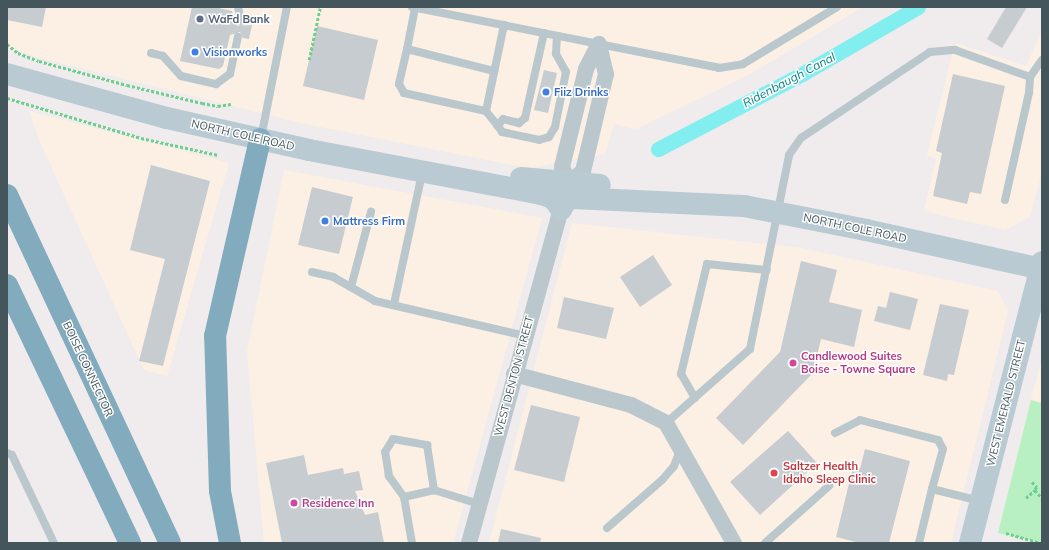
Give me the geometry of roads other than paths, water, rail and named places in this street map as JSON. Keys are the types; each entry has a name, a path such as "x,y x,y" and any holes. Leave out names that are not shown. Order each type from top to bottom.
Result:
{"highway":[{"path":"230,543 220,491 215,336 260,139"},
{"name":"BOISE CONNECTOR","path":"7,195 170,543"},
{"path":"7,285 130,543"}],"main road":[{"name":"NORTH COLE ROAD","path":"7,74 167,118 260,139 483,185 499,198 561,209 645,210 665,201 737,205 779,211 1041,267"},
{"name":"NORTH COLE ROAD","path":"483,185 503,176 568,183 645,188 665,201"},
{"name":"WEST EMERALD STREET","path":"970,543 1041,267"}],"street":[{"path":"599,44 606,74 583,171 568,183 562,167 586,69 599,44"},
{"name":"WEST DENTON STREET","path":"468,543 561,209"},
{"path":"514,374 631,406 666,423 734,543"}],"lane":[{"path":"238,7 241,22"},
{"path":"260,139 287,7"},
{"path":"557,36 556,54 566,72 555,127 549,137 539,140 502,132 486,111 404,93 399,84 407,49 406,45 413,7 450,11 504,25 719,68 743,64 837,7"},
{"path":"486,111 504,25"},
{"path":"498,126 503,119 519,122 525,118 544,33"},
{"path":"151,53 163,56 181,76 216,84 230,74 238,37"},
{"path":"407,49 494,71"},
{"path":"666,423 750,349 779,211 789,155 801,138 930,52 955,50 1030,77"},
{"path":"1005,200 1029,93 1030,77 1042,60"},
{"path":"394,304 422,172"},
{"path":"351,287 371,212"},
{"path":"695,398 681,374 707,264 766,270"},
{"path":"312,272 333,277 375,301 394,304 525,336"},
{"path":"835,433 860,420 938,440 943,449 918,543"},
{"path":"412,543 404,497 389,476 385,452 393,439 426,445 434,490"},
{"path":"607,528 662,480 674,466 680,450"},
{"path":"7,453 12,454 54,543"},
{"path":"765,543 829,486"},
{"path":"932,489 981,501"},
{"path":"404,497 434,490 479,504"}],"waterway":[{"name":"Ridenbaugh Canal","path":"658,149 802,74 918,7"}],"place":[{"name":"WaFd Bank","path":"200,19"},
{"name":"Visionworks","path":"195,52"},
{"name":"Fiiz Drinks","path":"546,92"},
{"name":"Mattress Firm","path":"325,221"},
{"name":"Candlewood Suites Boise - Towne Square","path":"793,363"},
{"name":"Saltzer Health Idaho Sleep Clinic","path":"774,473"},
{"name":"Residence Inn","path":"294,503"}]}
